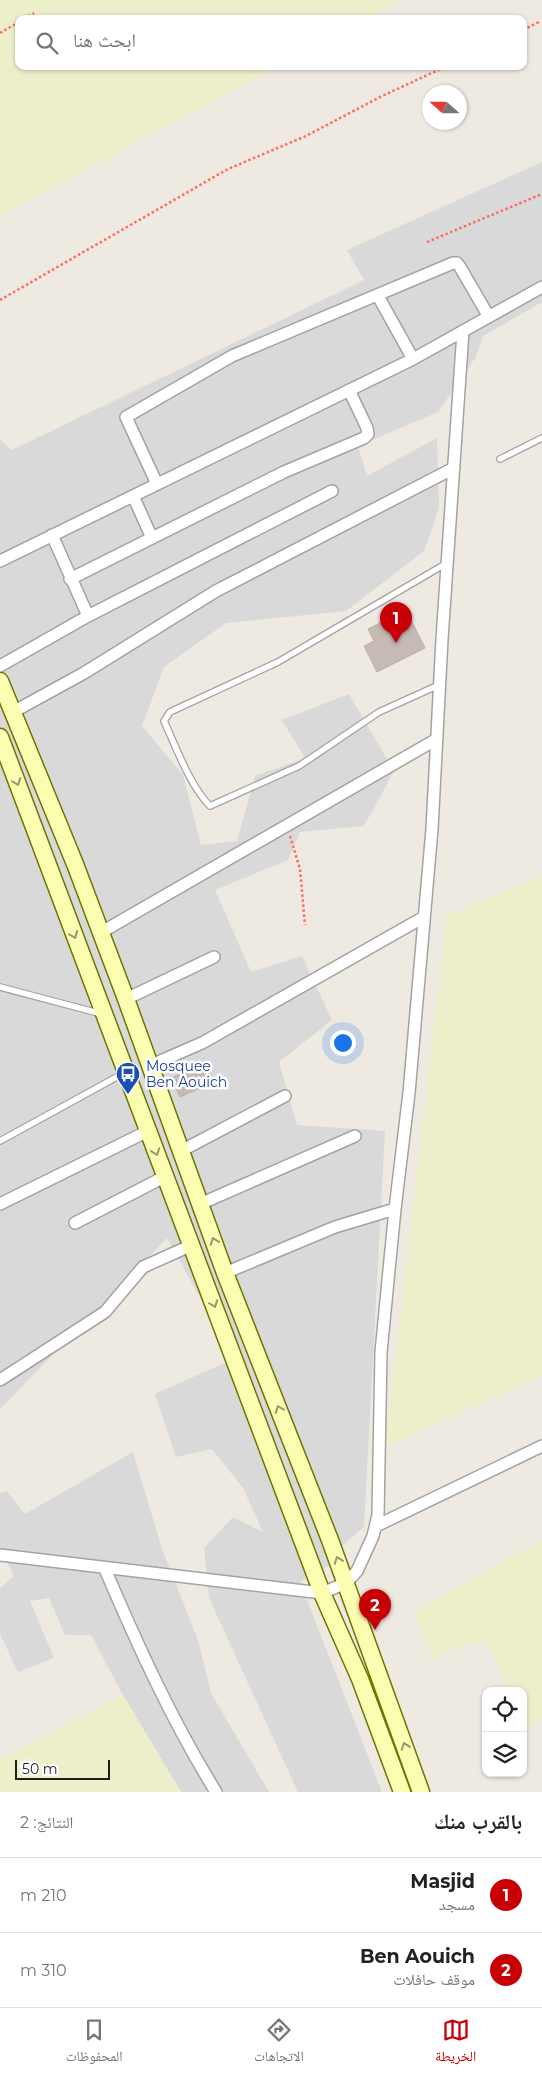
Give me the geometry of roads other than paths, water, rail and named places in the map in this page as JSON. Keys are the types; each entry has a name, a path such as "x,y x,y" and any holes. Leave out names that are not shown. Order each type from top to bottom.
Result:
{"street":[{"path":"157,484 127,421 129,415 232,356 456,264 488,317"},
{"path":"0,561 413,359 542,286"},
{"path":"378,296 413,359"},
{"path":"0,1555 106,1569 322,1592 346,1583 357,1571 376,1526 379,1480 381,1352 409,1093 432,829 447,563 463,331"},
{"path":"70,579 284,472 364,438 368,434 367,428 349,390"},
{"path":"13,712 84,673 216,591 454,468"},
{"path":"0,666 88,616 332,491"},
{"path":"133,496 152,538"},
{"path":"52,535 88,616"},
{"path":"0,681 52,808 126,999 200,1204 346,1583 421,1792"},
{"path":"0,737 164,1177 192,1245 322,1592 360,1679 402,1792"},
{"path":"100,933 438,739"},
{"path":"30,817 52,808"},
{"path":"149,1066 202,1043 424,917"},
{"path":"126,999 214,957"},
{"path":"181,1151 284,1096"},
{"path":"0,1204 148,1131"},
{"path":"200,1204 355,1136"},
{"path":"75,1223 164,1177"},
{"path":"226,1273 335,1227 395,1209"},
{"path":"0,1380 105,1312 144,1267 192,1245"},
{"path":"376,1526 542,1446"},
{"path":"106,1569 144,1660 191,1751 216,1792"}],"lane":[{"path":"500,459 542,438"},
{"path":"441,684 379,712 299,766 210,806 204,800 164,721 170,712 278,662 447,563"},
{"path":"0,987 104,1014"},
{"path":"0,1140 126,1072"}],"place":[{"name":"Masjid","path":"396,643"},
{"name":"Mosquee Ben Aouich","path":"128,1095"},
{"name":"Ben Aouich","path":"375,1630"}]}
